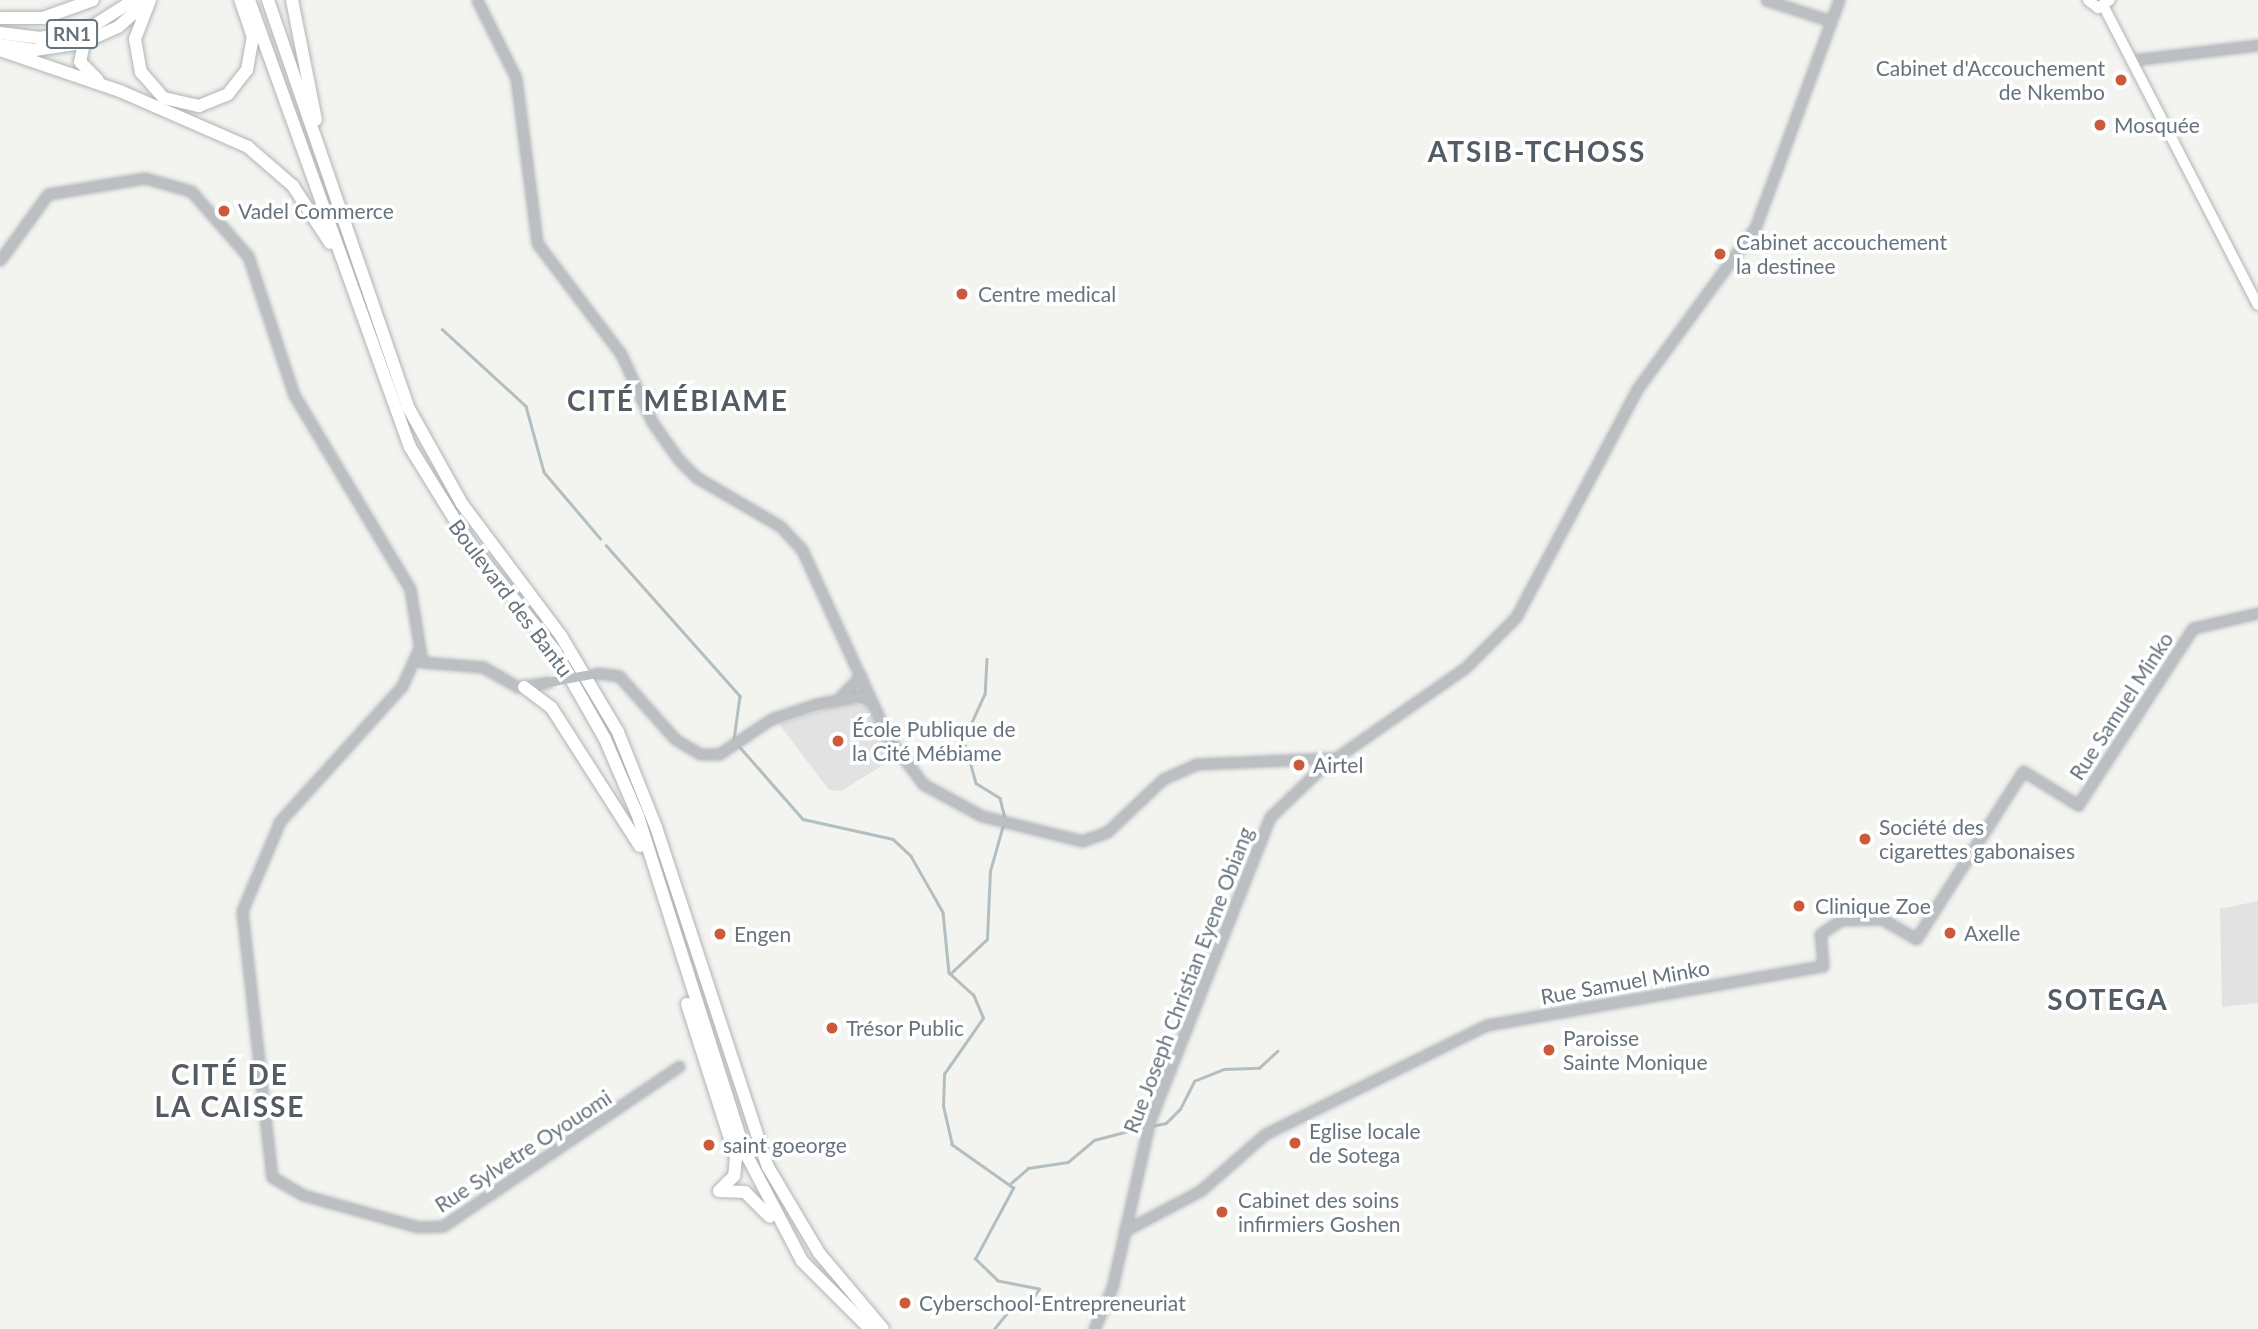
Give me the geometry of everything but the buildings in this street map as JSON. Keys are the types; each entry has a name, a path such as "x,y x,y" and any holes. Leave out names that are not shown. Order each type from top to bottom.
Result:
{"highway":[{"path":"0,18 43,18 93,0"},
{"path":"149,0 135,39 141,72 164,98 199,106 228,94 247,70 253,37 240,0"},
{"name":"RN1","path":"0,45 35,50 82,43 118,27 149,0"},
{"name":"Boulevard des Bantu","path":"249,0 336,248 410,447 456,525 580,691 625,783 743,1148 781,1228 845,1308 870,1329"},
{"name":"Boulevard des Bantu","path":"268,0 337,209 425,441 482,534 592,681 618,732 663,847 768,1167 835,1275 883,1329"},
{"path":"292,0 337,209"},
{"path":"120,91 83,67 82,43 131,3"},
{"name":"RN1","path":"0,33 39,38 85,31 131,3"},
{"path":"0,50 120,91 256,151 293,186 336,248"},
{"path":"546,701 548,682"},
{"path":"524,687 546,701 625,816 658,888"},
{"path":"690,990 694,1030 736,1158 734,1177 719,1191 751,1195 781,1228"},
{"path":"835,1275 894,1329"},
{"path":"845,1308 858,1329"}],"main road":[{"path":"2088,0 2107,4 2132,60 2258,305"}],"street":[{"path":"477,0 516,78 528,211 541,249 621,354 674,455 696,477 770,519 797,543 894,747 923,784 998,821 1091,839 1115,826 1163,779 1189,766 1224,758 1338,757"},
{"path":"1766,0 1831,21"},
{"name":"Rue Joseph Christian Eyene Obiang","path":"1094,1329 1109,1298 1150,1120 1262,834 1283,801 1308,779 1448,682 1516,617 1637,390 1755,228 1839,0"},
{"path":"2132,60 2258,45"},
{"path":"0,260 48,194 137,178 185,187 248,256 286,377 410,589 422,662 483,667 524,687 596,673 619,677 675,738 700,754 719,754 771,719 839,698 858,685 860,675"},
{"name":"Rue Samuel Minko","path":"1153,1215 1200,1191 1265,1134 1487,1025 1823,966 1820,934 1841,920 1882,919 1916,939 2021,773 2078,805 2193,628 2258,613"},
{"path":"408,678 419,648"},
{"path":"408,678 436,663"},
{"name":"Rue Sylvetre Oyouomi","path":"408,678 287,811 242,911 272,1177 303,1195 418,1227 443,1226 679,1066"},
{"path":"839,698 873,704"},
{"path":"1304,759 1313,766 1308,779"},
{"path":"1130,1199 1135,1212 1153,1215"},
{"path":"1123,1232 1153,1215"}],"shaded area":[{"name":"École Publique de la Cité Mébiame","path":"849,702 870,708 893,759 841,791 829,790 779,724"},
{"path":"2258,901 2258,1003 2222,1007 2220,909"}],"waterway":[{"path":"442,329 526,406 544,472 600,538"},
{"path":"606,545 740,696 734,740"},
{"path":"987,659 985,694 964,740 976,783 1000,798 1005,818"},
{"path":"739,746 803,819 893,839 911,856 943,912 949,973"},
{"path":"994,1329 1014,1304 1029,1303 1039,1289 998,1281 975,1259 1013,1188 952,1145 943,1106 944,1074 983,1018 973,995 950,974 987,939 990,871 1003,825"},
{"path":"1151,1126 1166,1123 1180,1109 1194,1081 1224,1069 1259,1068 1277,1051"},
{"path":"1011,1183 1028,1168 1068,1162 1094,1140 1144,1127"}],"place":[{"name":"Cabinet d'Accouchement de Nkembo","path":"2121,80"},
{"name":"Mosquée","path":"2100,125"},
{"name":"Vadel Commerce","path":"224,211"},
{"name":"Cabinet accouchement la destinee","path":"1720,254"},
{"name":"Centre medical","path":"962,294"},
{"name":"École Publique de la Cité Mébiame","path":"838,741"},
{"name":"Airtel","path":"1299,765"},
{"name":"Société des cigarettes gabonaises","path":"1865,839"},
{"name":"Clinique Zoe","path":"1799,906"},
{"name":"Axelle","path":"1950,933"},
{"name":"Engen","path":"720,934"},
{"name":"Trésor Public","path":"832,1028"},
{"name":"Paroisse Sainte Monique","path":"1549,1050"},
{"name":"Eglise locale de Sotega","path":"1295,1143"},
{"name":"saint goeorge","path":"709,1145"},
{"name":"Cabinet des soins infirmiers Goshen","path":"1222,1212"},
{"name":"Cyberschool-Entrepreneuriat","path":"905,1303"}],"district":[{"name":"ATSIB-TCHOSS","path":"1537,151"},
{"name":"CITÉ MÉBIAME","path":"678,400"},
{"name":"SOTEGA","path":"2108,999"},
{"name":"CITÉ DE LA CAISSE","path":"230,1090"}]}
